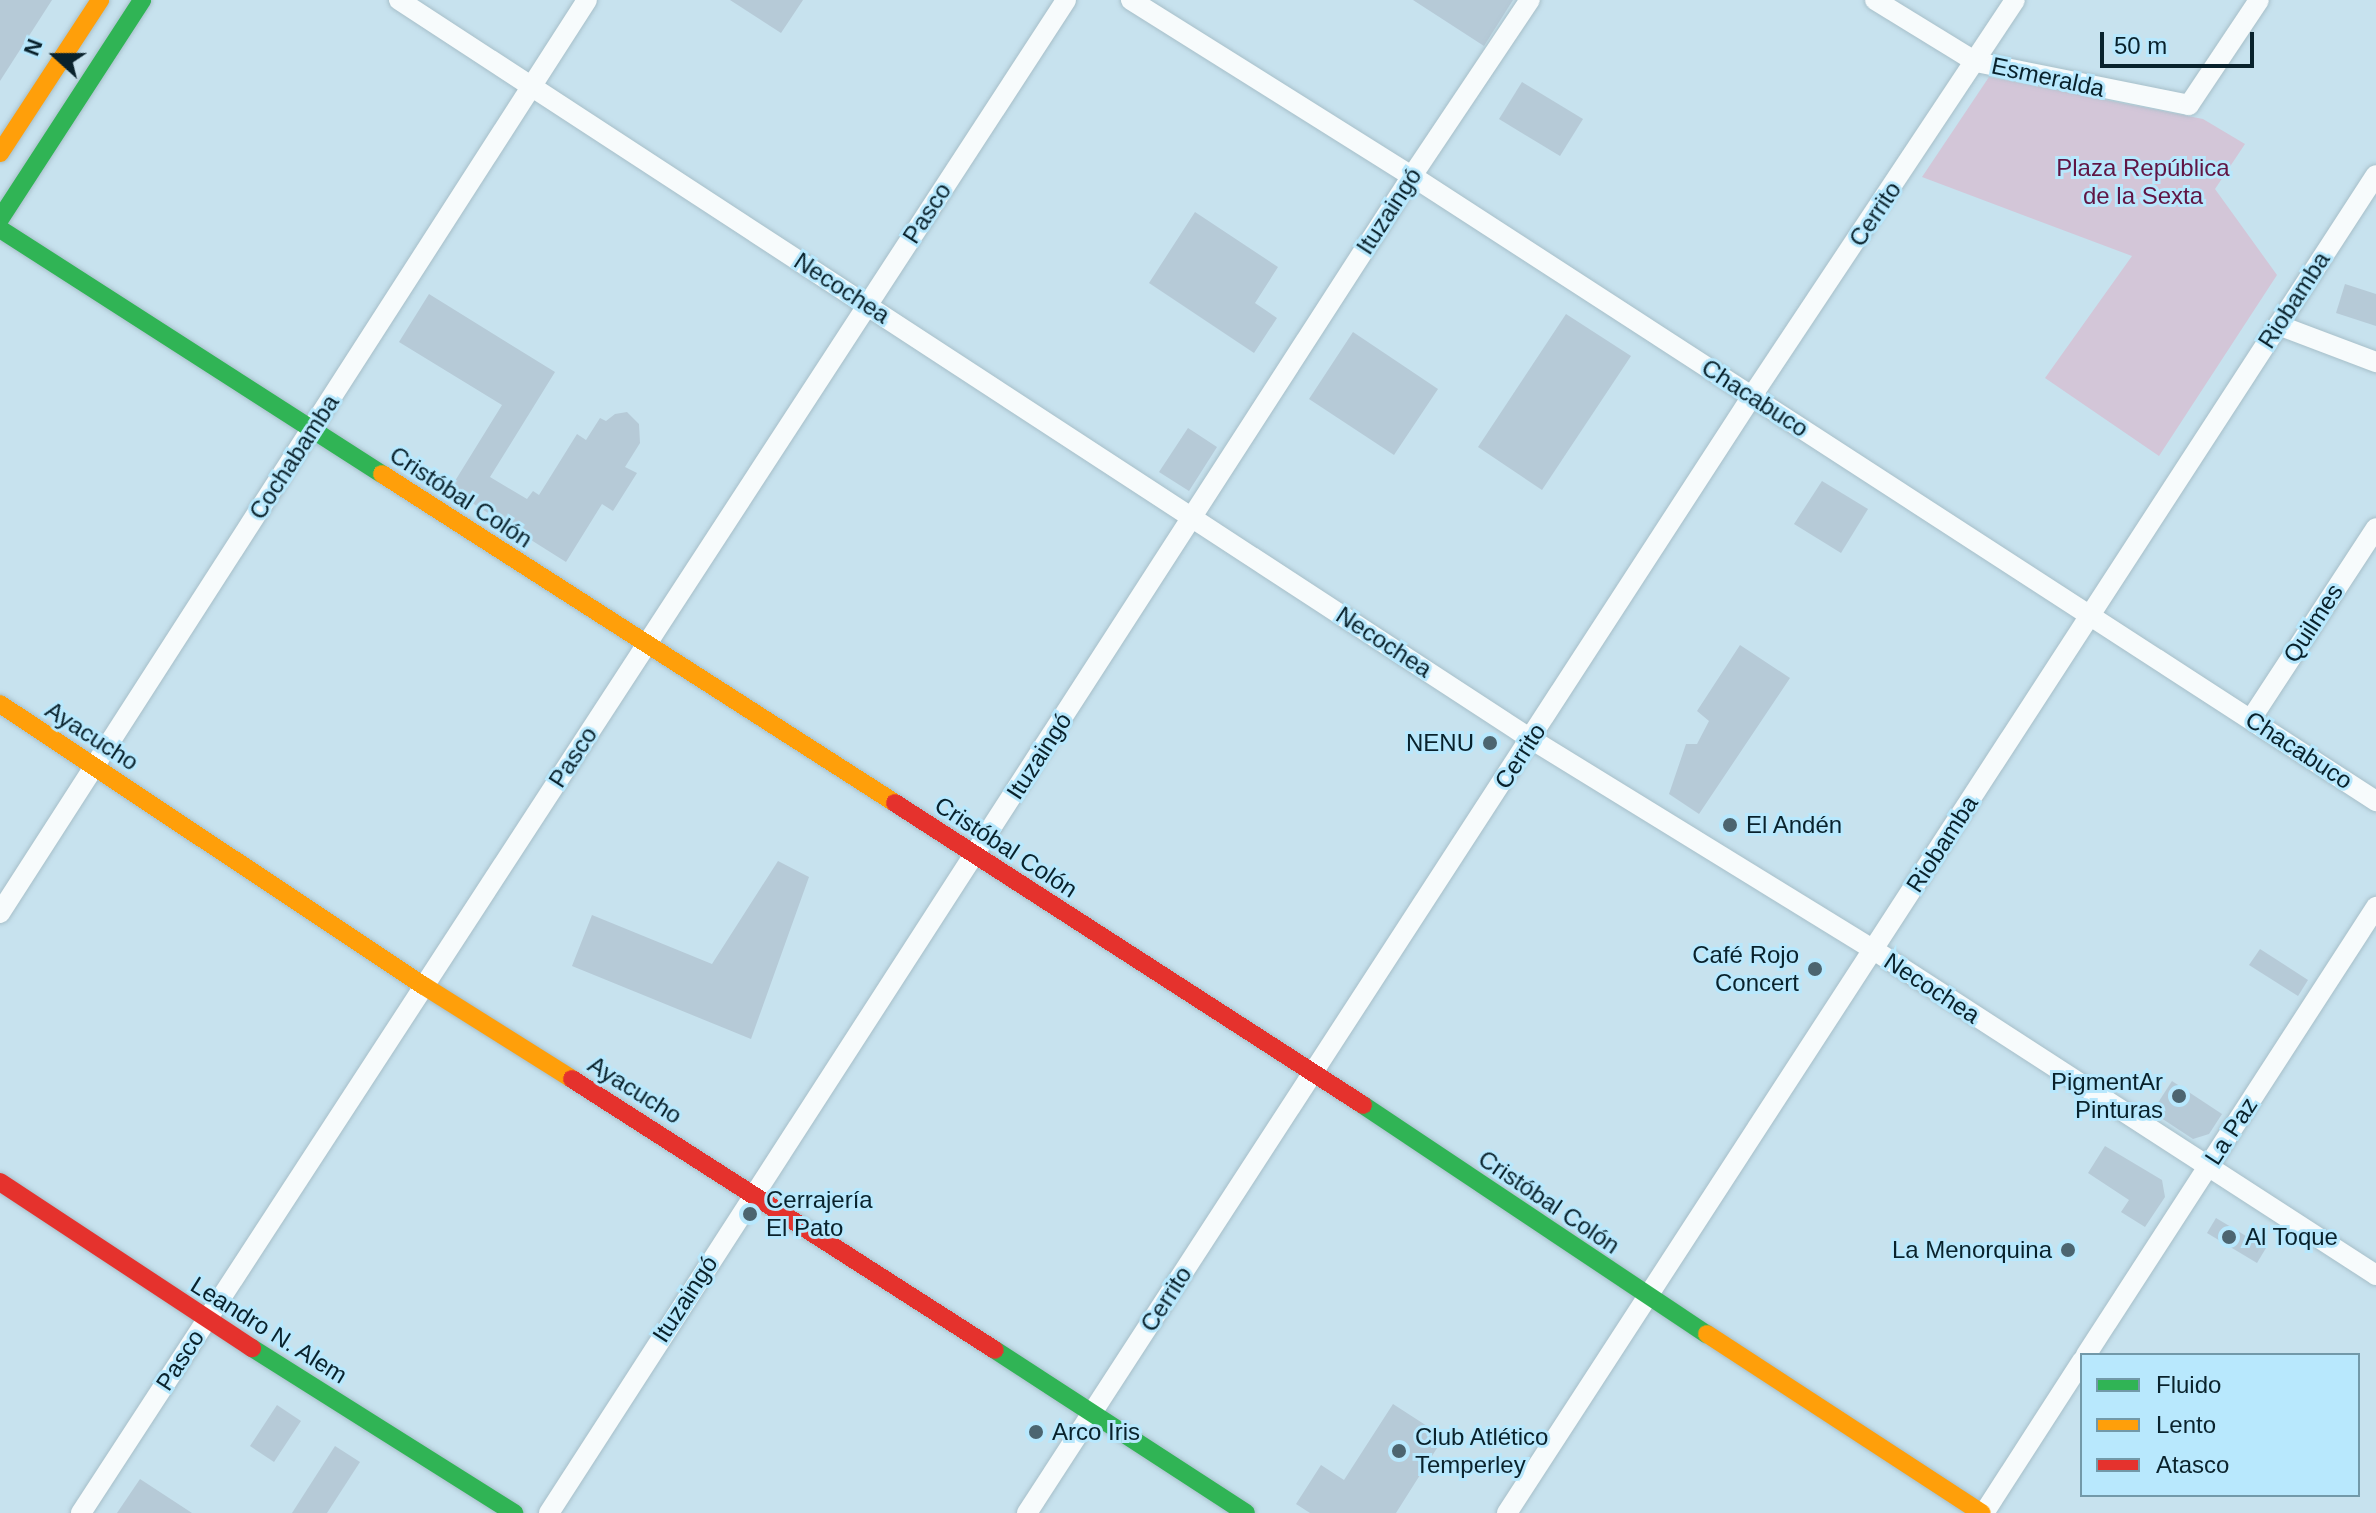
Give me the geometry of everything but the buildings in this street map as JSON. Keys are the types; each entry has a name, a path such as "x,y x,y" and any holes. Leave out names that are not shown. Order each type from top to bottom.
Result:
{"main road":[{"path":"0,153 100,0"},
{"path":"0,219 142,0"},
{"name":"Cristóbal Colón","path":"0,229 1315,1073 1649,1297 1983,1513"},
{"name":"Ayacucho","path":"0,704 424,986 753,1193 1246,1513"},
{"name":"Leandro N. Alem","path":"0,1182 207,1320 514,1513"}],"street":[{"name":"Necochea","path":"399,0 1531,739 1874,950 2376,1275"},
{"name":"Cochabamba","path":"0,913 587,0"},
{"name":"Pasco","path":"81,1513 1066,0"},
{"name":"Chacabuco","path":"1131,0 1412,176 2376,801"},
{"name":"Ituzaingó","path":"549,1513 1412,176 1530,0"},
{"name":"Esmeralda","path":"1875,0 1976,62 2189,105 2259,0"},
{"name":"Cerrito","path":"1027,1513 1752,396 2015,0"},
{"name":"Riobamba","path":"1507,1513 2376,175"},
{"path":"2278,325 2376,362"},
{"name":"Quilmes","path":"2251,719 2376,528"},
{"name":"La Paz","path":"2087,1353 2376,907"},
{"path":"1983,1513 2080,1364"}],"green space":[{"name":"Plaza República de la Sexta","path":"1989,77 2203,119 2245,144 2215,189 2277,275 2159,456 2045,378 2132,256 1922,177"}],"traffic: fast":[{"path":"0,219 142,0"},
{"path":"0,229 382,474"},
{"path":"1363,1105 1707,1334"},
{"path":"252,1348 514,1513"},
{"path":"995,1350 1246,1513"}],"traffic: slow":[{"path":"0,153 100,0"},
{"path":"382,474 895,803"},
{"path":"0,704 424,986 572,1079"},
{"path":"1707,1334 1982,1513"}],"traffic: jam":[{"path":"895,803 1363,1105"},
{"path":"572,1079 995,1350"},
{"path":"0,1182 252,1348"}],"place":[{"name":"NENU","path":"1490,743"},
{"name":"El Andén","path":"1730,825"},
{"name":"Café Rojo Concert","path":"1815,969"},
{"name":"PigmentAr Pinturas","path":"2179,1096"},
{"name":"Cerrajería El Pato","path":"750,1214"},
{"name":"Al Toque","path":"2229,1237"},
{"name":"La Menorquina","path":"2068,1250"},
{"name":"Arco Iris","path":"1036,1432"},
{"name":"Club Atlético Temperley","path":"1399,1451"}]}
